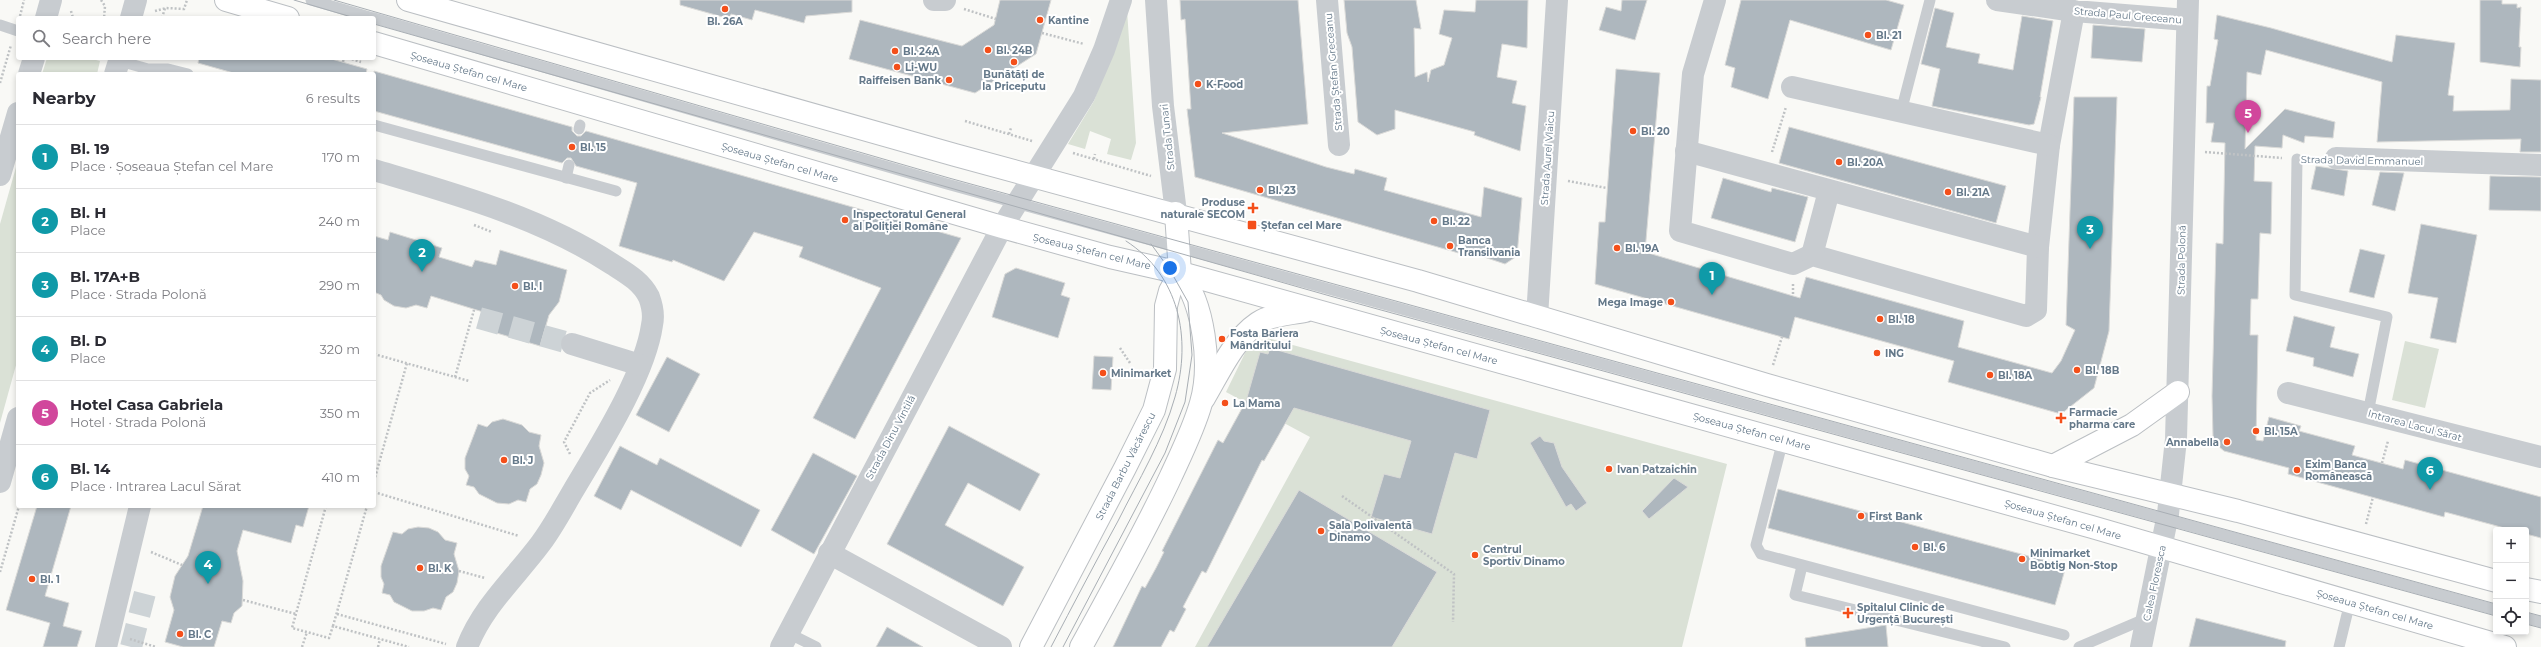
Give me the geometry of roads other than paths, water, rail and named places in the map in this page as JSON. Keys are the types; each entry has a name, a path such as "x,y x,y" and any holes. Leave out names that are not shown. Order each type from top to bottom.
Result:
{"main road":[{"path":"226,0 281,16"},
{"path":"408,0 955,155 1176,213 1767,385 2052,466 2170,496 2238,511 2493,580"},
{"name":"Șoseaua Ștefan cel Mare","path":"376,44 1002,227 1110,257 1180,273 1783,440 2505,647"},
{"name":"Strada Tunari","path":"1176,213 1180,273"},
{"path":"1180,273 1187,282 1202,316 1204,341 1201,402"},
{"name":"Strada Barbu Văcărescu","path":"1031,647 1154,410 1165,369 1166,306 1170,291 1180,273"},
{"path":"1081,647 1154,511 1201,402 1237,344 1258,323 1278,315 1311,310"},
{"path":"2052,466 2132,426 2178,392"},
{"path":"2529,590 2541,592"}],"street":[{"path":"47,16 51,0"},
{"path":"1034,175 1084,96 1104,50 1122,0"},
{"name":"Strada Tunari","path":"1156,0 1163,106 1176,213"},
{"name":"Strada Ștefan Greceanu","path":"1327,0 1339,145"},
{"name":"Strada Aurel Vlaicu","path":"1537,317 1557,0"},
{"path":"1715,0 1693,74 1680,231 1793,264 1812,255 2026,316 2036,310 2038,247 2049,145 2074,11"},
{"name":"Strada Paul Greceanu","path":"1998,0 2074,11 2187,10"},
{"name":"Strada Polonă","path":"2167,520 2178,392 2187,10"},
{"path":"30,72 33,60"},
{"path":"1792,87 2049,145"},
{"path":"0,176 16,120"},
{"path":"1686,151 2038,247"},
{"name":"Strada David Emmanuel","path":"2336,158 2541,165"},
{"path":"376,171 437,189 548,228 590,250 633,278 648,296 652,307 652,324 640,365 599,448 542,543 460,646"},
{"name":"Strada Dinu Vintilă","path":"784,640 1002,227 1034,175"},
{"path":"1812,255 1829,191"},
{"path":"572,344 640,365"},
{"name":"Intrarea Lacul Sărat","path":"2288,393 2541,457"},
{"path":"0,482 16,425"},
{"path":"106,647 140,508"},
{"name":"Calea Floreasca","path":"2141,647 2167,520"},
{"path":"829,553 1001,647"}],"lane":[{"path":"312,0 367,16"},
{"path":"1901,112 1930,0"},
{"path":"376,19 1016,202 2493,609"},
{"path":"0,25 16,31"},
{"path":"116,63 148,69 168,69 180,72"},
{"path":"376,126 616,192"},
{"path":"2297,159 2295,295 2387,317 2368,413"},
{"path":"566,178 569,165"},
{"path":"1783,440 1756,545 1761,554 2064,636"},
{"path":"1802,566 1795,595 2005,647"},
{"path":"2339,647 2350,602"},
{"path":"2080,647 2147,618"},
{"path":"2529,619 2541,622"},
{"path":"784,640 816,647"}],"tunnel":[{"path":"479,318 572,344"},
{"path":"131,647 146,589"}],"tram line":[{"path":"294,0 348,16"},
{"path":"334,0 949,178 2493,603"},
{"path":"376,25 1330,296 2493,615"},
{"path":"1051,647 1157,445 1170,413 1180,375 1182,353 1181,331 1177,310 1169,290 1158,271 1144,255 1126,241"},
{"path":"1063,647 1165,453 1185,402 1192,355 1188,302 1170,270 1151,244"},
{"path":"2529,613 2541,616"},
{"path":"2529,625 2541,628"}],"place":[{"name":"Bl. 26A","path":"725,9"},
{"name":"Kantine","path":"1040,20"},
{"name":"Bl. 21","path":"1868,35"},
{"name":"Bl. 24B","path":"988,50"},
{"name":"Bl. 24A","path":"895,51"},
{"name":"Bunătăți de la Priceputu","path":"1014,62"},
{"name":"Li-WU","path":"897,67"},
{"name":"Raiffeisen Bank","path":"949,80"},
{"name":"K-Food","path":"1198,84"},
{"name":"Bl. 20","path":"1633,131"},
{"name":"Hotel Casa Gabriela","path":"2248,133"},
{"name":"Bl. 15","path":"572,147"},
{"name":"Bl. 20A","path":"1839,162"},
{"name":"Bl. 23","path":"1260,190"},
{"name":"Bl. 21A","path":"1948,192"},
{"name":"Produse naturale SECOM","path":"1253,208"},
{"name":"Inspectoratul General al Poliției Române","path":"845,220"},
{"name":"Bl. 22","path":"1434,221"},
{"name":"Ștefan cel Mare","path":"1252,225"},
{"name":"Banca Transilvania","path":"1450,246"},
{"name":"Bl. 19A","path":"1617,248"},
{"name":"Bl. 17A+B","path":"2090,249"},
{"name":"Bl. H","path":"422,272"},
{"name":"Bl. I","path":"515,286"},
{"name":"Bl. 19","path":"1712,295"},
{"name":"Mega Image","path":"1671,302"},
{"name":"Bl. 18","path":"1880,319"},
{"name":"Fosta Bariera Mândritului","path":"1222,339"},
{"name":"ING","path":"1877,353"},
{"name":"Bl. 18B","path":"2077,370"},
{"name":"Minimarket","path":"1103,373"},
{"name":"Bl. 18A","path":"1990,375"},
{"name":"La Mama","path":"1225,403"},
{"name":"Farmacie pharma care","path":"2061,418"},
{"name":"Bl. 15A","path":"2256,431"},
{"name":"Annabella","path":"2227,442"},
{"name":"Bl. J","path":"504,460"},
{"name":"Ivan Patzaichin","path":"1609,469"},
{"name":"Exim Banca Românească","path":"2297,470"},
{"name":"Bl. 14","path":"2430,490"},
{"name":"First Bank","path":"1861,516"},
{"name":"Sala Polivalentă Dinamo","path":"1321,531"},
{"name":"Bl. 6","path":"1915,547"},
{"name":"Centrul Sportiv Dinamo","path":"1475,555"},
{"name":"Minimarket Bobtig Non-Stop","path":"2022,559"},
{"name":"Bl. K","path":"420,568"},
{"name":"Bl. 1","path":"32,579"},
{"name":"Bl. D","path":"208,584"},
{"name":"Spitalul Clinic de Urgență București","path":"1848,613"},
{"name":"Bl. C","path":"180,634"}]}
